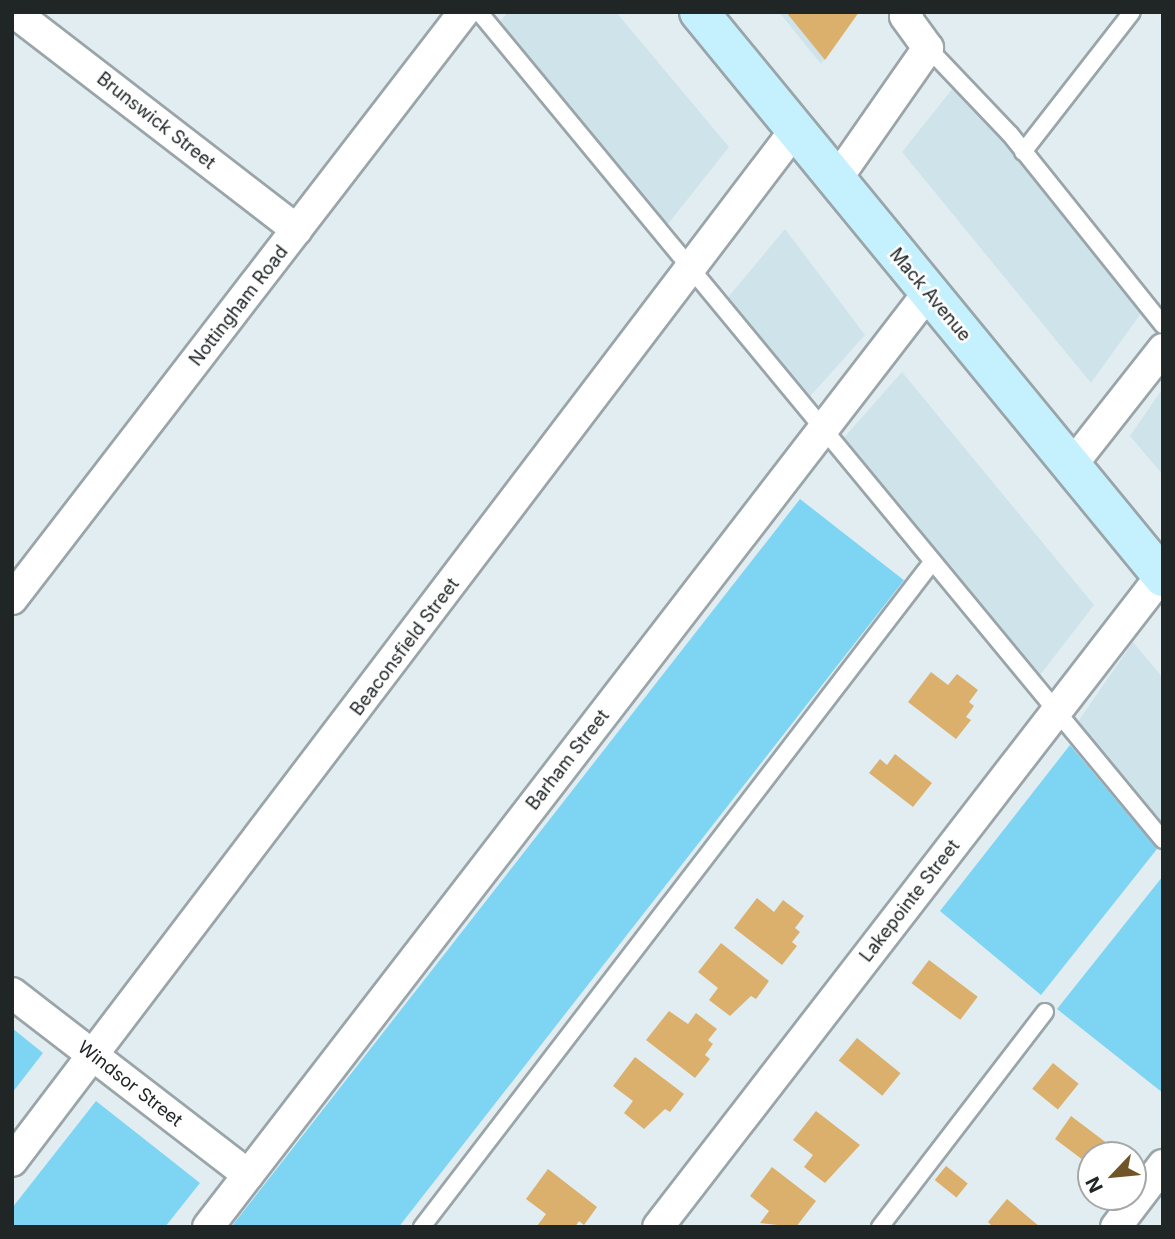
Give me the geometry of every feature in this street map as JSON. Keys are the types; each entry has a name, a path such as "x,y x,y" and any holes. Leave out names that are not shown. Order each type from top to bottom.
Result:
{"main road":[{"name":"Mack Avenue","path":"699,12 1162,576"}],"street":[{"name":"Nottingham Road","path":"12,599 464,12"},
{"path":"835,180 928,48 905,13"},
{"name":"Brunswick Street","path":"17,17 297,230"},
{"name":"Beaconsfield Street","path":"12,1161 692,270 795,130"},
{"name":"Barham Street","path":"208,1227 928,293"},
{"path":"1071,466 1163,349"},
{"name":"Lakepointe Street","path":"659,1227 1162,576"},
{"name":"Windsor Street","path":"12,993 248,1175"},
{"path":"1116,1227 1163,1165"}],"lane":[{"path":"479,12 1163,840"},
{"path":"1024,152 1132,12"},
{"path":"928,48 1024,152 1163,325"},
{"path":"422,1227 933,561"},
{"path":"880,1227 1045,1012"}],"shaded area":[{"path":"508,12 616,12 729,147 664,229 492,32"},
{"path":"779,12 859,12 821,64"},
{"path":"957,83 1142,312 1091,383 902,152"},
{"path":"785,229 865,335 805,402 725,301"},
{"path":"902,372 1094,605 1034,683 840,442"},
{"path":"1163,388 1163,475 1130,436"},
{"path":"800,499 904,580 399,1227 236,1227 233,1225"},
{"path":"1133,642 1163,678 1163,843 1075,726"},
{"path":"1070,745 1157,849 1041,995 940,911"},
{"path":"1163,876 1163,1093 1057,1009"},
{"path":"12,1028 43,1053 12,1093"},
{"path":"96,1101 200,1183 165,1227 12,1227 12,1208"}],"building":[{"path":"786,12 859,12 825,60"},
{"path":"931,672 948,685 957,674 978,690 969,702 974,706 966,717 971,720 956,739 908,702"},
{"path":"895,754 932,783 913,807 869,773 880,759 887,765"},
{"path":"757,898 774,912 783,900 804,916 795,928 800,932 792,942 797,946 782,965 734,928"},
{"path":"721,943 769,981 756,999 751,996 730,1016 709,1000 718,988 698,972"},
{"path":"929,960 978,997 960,1020 912,983"},
{"path":"669,1011 688,1024 696,1013 717,1029 708,1040 713,1044 705,1055 710,1059 695,1078 646,1040"},
{"path":"857,1038 901,1073 882,1096 839,1061"},
{"path":"635,1057 684,1094 670,1112 665,1109 644,1129 624,1113 633,1101 613,1086"},
{"path":"1053,1063 1079,1084 1058,1109 1032,1089"},
{"path":"816,1111 860,1145 825,1183 804,1167 813,1155 793,1140"},
{"path":"1071,1116 1104,1141 1077,1141 1077,1156 1055,1139"},
{"path":"946,1166 968,1184 956,1198 935,1180"},
{"path":"772,1167 816,1201 796,1227 760,1223 769,1211 750,1196"},
{"path":"548,1169 597,1207 584,1225 579,1221 575,1227 537,1226 546,1214 526,1199"},
{"path":"1007,1199 1040,1227 993,1227 988,1222"}]}
